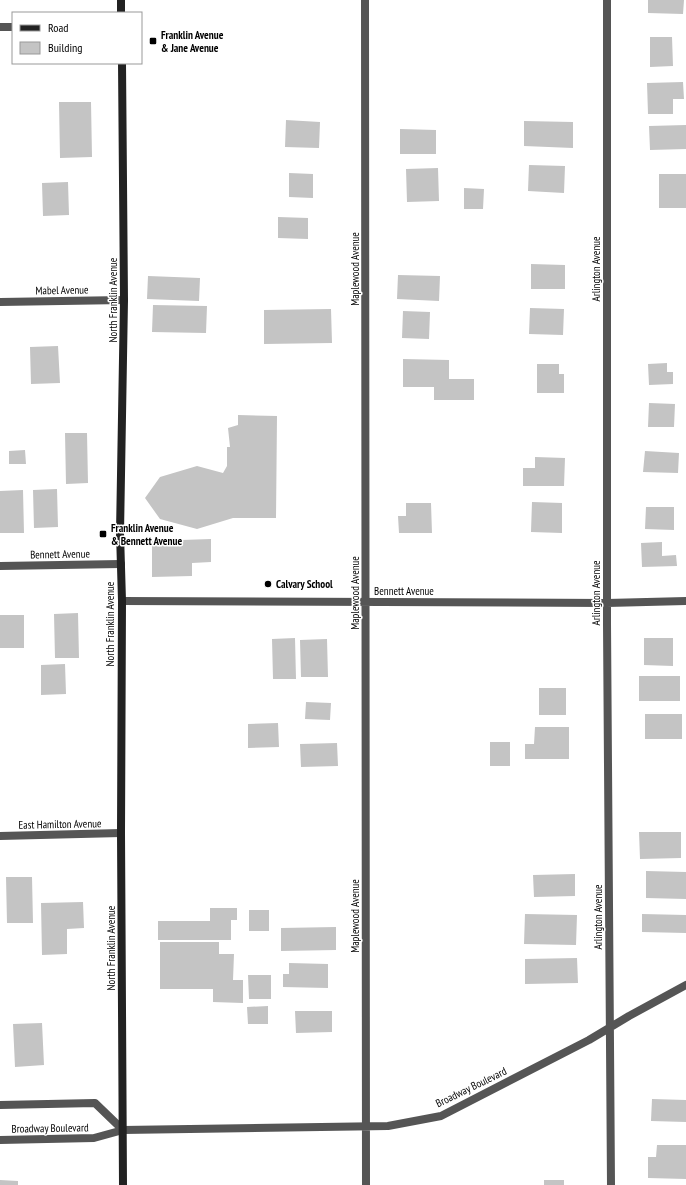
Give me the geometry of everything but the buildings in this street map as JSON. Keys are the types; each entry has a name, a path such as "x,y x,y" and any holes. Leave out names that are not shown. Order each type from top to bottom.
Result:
{"street":[{"path":"121,0 121,12"},
{"name":"Maplewood Avenue","path":"365,0 366,1185"},
{"name":"Arlington Avenue","path":"607,0 607,603 611,1185"},
{"path":"0,28 12,27"},
{"name":"North Franklin Avenue","path":"122,64 124,300 120,533 122,601 121,833 123,1185"},
{"name":"Mabel Avenue","path":"0,302 124,300"},
{"name":"Bennett Avenue","path":"0,566 121,564"},
{"name":"Bennett Avenue","path":"122,601 607,603 686,601"},
{"name":"East Hamilton Avenue","path":"0,836 121,833"},
{"name":"Broadway Boulevard","path":"0,1140 94,1138 123,1130 388,1126 441,1116 589,1040 686,985"},
{"path":"0,1105 95,1103 123,1130"}],"place":[{"name":"Franklin Avenue & Jane Avenue","path":"153,41"},
{"name":"Franklin Avenue & Bennett Avenue","path":"103,534"},
{"name":"Calvary School","path":"268,584"}]}
